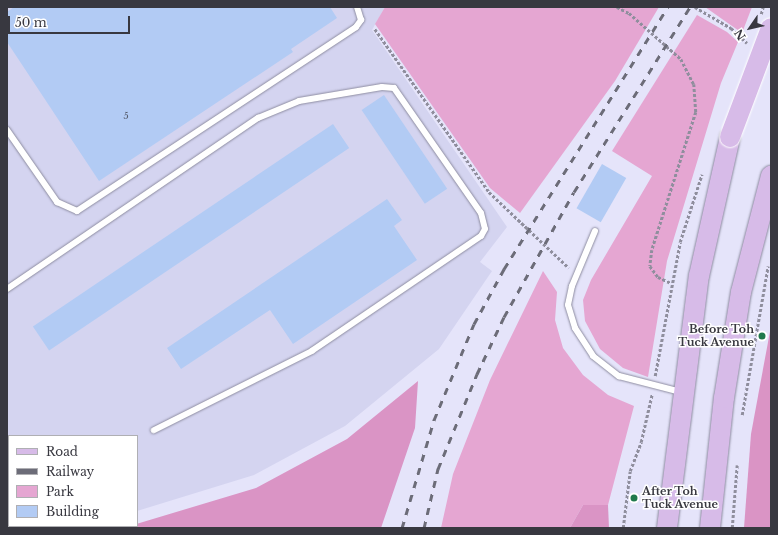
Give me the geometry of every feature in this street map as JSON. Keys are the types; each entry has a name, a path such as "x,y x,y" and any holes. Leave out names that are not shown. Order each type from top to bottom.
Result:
{"main road":[{"path":"667,528 699,276 730,137 771,28"},
{"path":"710,528 724,398 741,292 771,176"}],"lane":[{"path":"7,130 57,202 77,211 356,27 361,20 357,7"},
{"path":"7,289 258,118 299,100 382,87 394,88 481,213 485,228 481,236 312,351 154,430"},
{"path":"595,231 578,274 568,305 575,328 593,356 619,376 683,393"}],"path":[{"path":"617,7 629,13 681,59 694,84 696,112 652,250 650,266 658,277 671,283"},
{"path":"695,7 730,28 749,45"},
{"path":"375,29 489,192 549,246 562,263 578,274"},
{"path":"623,528 630,470 645,427 654,386 671,283 680,242 703,172"},
{"path":"741,418 770,259"},
{"path":"732,528 737,457"}],"shaded area":[{"path":"7,7 385,7 372,30 507,227 480,262 492,271 439,349 345,426 254,475 138,511 138,435 8,435 8,527 49,527 7,528"},
{"path":"771,326 771,528 744,528 751,434"},
{"path":"418,381 415,428 381,528 123,528 138,527 138,523 256,488 347,439"},
{"path":"583,505 608,505 609,528 570,528"}],"green space":[{"path":"385,7 659,7 615,81 520,213 490,188 375,24"},
{"path":"705,7 752,7 742,33"},
{"path":"697,15 727,32 738,42 721,83 667,261 648,377 623,368 600,349 585,321 583,300 591,280 652,176 612,151"},
{"path":"543,271 557,292 555,320 563,348 583,375 608,395 634,406 608,505 583,505 570,528 441,528 453,474 490,380"}],"building":[{"path":"14,7 330,7 337,18 291,49 293,52 99,181 7,42 7,12"},
{"path":"384,95 447,189 425,204 362,110"},
{"path":"333,124 349,148 49,350 33,326"},
{"path":"602,164 626,178 601,222 576,208"},
{"path":"387,199 402,220 394,226 417,260 293,344 270,310 181,369 167,348"}],"railway":[{"path":"402,528 434,420 474,324 504,269 668,7"},
{"path":"424,528 438,469 477,374 504,317 574,192 690,7"}],"place":[{"name":"Before Toh Tuck Avenue","path":"762,336"},
{"name":"After Toh Tuck Avenue","path":"634,498"}]}
